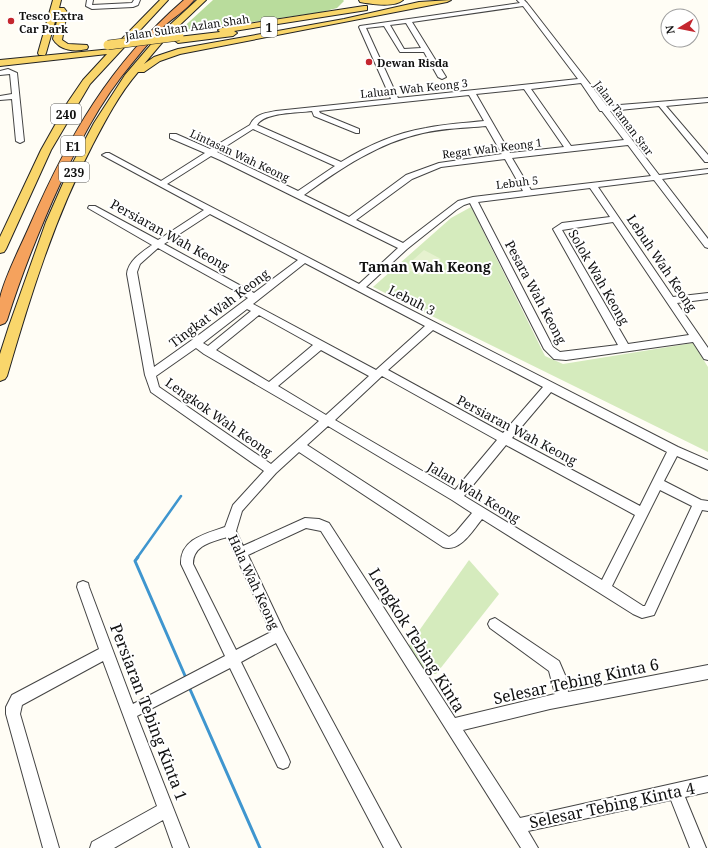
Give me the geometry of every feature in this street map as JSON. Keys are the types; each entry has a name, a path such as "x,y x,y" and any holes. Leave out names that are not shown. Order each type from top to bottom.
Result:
{"highway":[{"name":"E1","path":"0,287 34,206 84,111 103,81 138,39 180,0"},
{"name":"E1","path":"0,320 11,286 43,207 91,113 107,89 152,34 199,0"}],"main road":[{"path":"46,53 46,42 57,0"},
{"path":"46,53 64,0"},
{"name":"240","path":"0,249 46,150 86,82 164,0"},
{"name":"239","path":"0,376 26,290 51,224 82,154 108,107 124,83 182,16 199,0"},
{"path":"342,16 375,3 399,0"},
{"path":"322,14 342,8 351,1 364,7 437,0"},
{"name":"Jalan Sultan Azlan Shah","path":"178,38 364,7 447,0"},
{"path":"108,107 143,67 157,58 344,21 417,2"},
{"name":"Jalan Sultan Azlan Shah","path":"0,63 342,16 417,2"},
{"path":"61,10 63,12 57,39 61,45 73,48 94,47"},
{"path":"0,58 34,51 46,42"},
{"name":"Jalan Sultan Azlan Shah","path":"0,58 94,47 110,48"},
{"path":"28,60 46,53 56,55 110,48"}],"street":[{"path":"154,9 161,0"},
{"path":"90,3 136,2"},
{"path":"396,101 362,27 523,2"},
{"name":"Jalan Taman Star","path":"523,2 628,142 708,245"},
{"path":"408,20 442,77"},
{"path":"386,24 402,51 425,50"},
{"path":"0,72 8,71 13,73 20,140"},
{"name":"Laluan Wah Keong 3","path":"161,184 253,126 257,119 269,114 582,81"},
{"path":"526,87 569,149"},
{"path":"472,93 528,193"},
{"path":"0,98 16,96"},
{"path":"603,109 708,100"},
{"path":"661,104 708,160"},
{"path":"315,109 317,114 356,131"},
{"path":"298,195 340,165 372,147 416,132 489,123"},
{"path":"253,126 340,165"},
{"name":"Lintasan Wah Keong","path":"173,136 210,152 404,247"},
{"name":"Regat Wah Keong 1","path":"350,220 394,187 423,171 439,165 628,142"},
{"name":"Lebuh 3","path":"106,155 304,260 432,324 674,450 708,465"},
{"name":"Lebuh 5","path":"360,288 404,247 461,203 473,200 708,171"},
{"name":"Lebuh Wah Keong","path":"593,186 708,356"},
{"name":"Pesara Wah Keong","path":"473,200 551,352 558,356 566,356 696,338"},
{"name":"Persiaran Wah Keong","path":"92,208 255,298"},
{"name":"Lengkok Wah Keong","path":"210,210 158,244 137,262 133,268 132,274 150,376 155,389 272,470"},
{"name":"Solok Wah Keong","path":"616,219 562,226 557,230 625,348"},
{"name":"Tingkat Wah Keong","path":"150,376 196,343 304,260"},
{"path":"670,301 708,296"},
{"name":"Persiaran Wah Keong","path":"246,304 320,345 378,373 642,512"},
{"name":"Tingkat Wah Keong","path":"208,351 258,311"},
{"name":"Hala Wah Keong","path":"393,848 279,635 230,531 237,509 272,470 432,324"},
{"name":"Jalan Wah Keong","path":"196,343 480,512 642,612 649,611 703,505"},
{"path":"270,387 320,345"},
{"path":"456,498 550,386"},
{"path":"298,446 447,542 450,543 456,540 480,512"},
{"path":"604,588 674,450"},
{"path":"656,483 703,505"},
{"name":"Lengkok Tebing Kinta","path":"240,554 305,523 319,524 325,527 530,848"},
{"path":"230,531 200,542 189,549 186,555 187,564 234,658 283,762"},
{"name":"Persiaran Tebing Kinta 1","path":"83,588 181,848"},
{"path":"495,624 554,666 558,675 563,699"},
{"path":"129,713 279,635"},
{"path":"51,848 12,714 13,707 17,700 107,652"},
{"name":"Selesar Tebing Kinta 6","path":"452,726 563,699 708,672"},
{"name":"Selesar Tebing Kinta 4","path":"517,826 708,784"},
{"path":"675,791 698,848"},
{"path":"98,848 166,810"}],"green space":[{"path":"213,0 344,1 337,8 322,12 177,33"},
{"path":"471,207 545,356 563,364 693,343 708,367 708,452 373,287 451,218"},
{"path":"424,250 441,259 422,276 404,268"},
{"path":"469,560 499,594 436,674 424,674 409,645"}],"waterway":[{"path":"137,558 181,496"},
{"path":"138,557 135,561 186,678"},
{"path":"189,687 260,848"}],"place":[{"name":"Tesco Extra Car Park","path":"11,21"},
{"name":"Dewan Risda","path":"369,62"}],"district":[{"name":"Taman Wah Keong","path":"425,266"}]}
